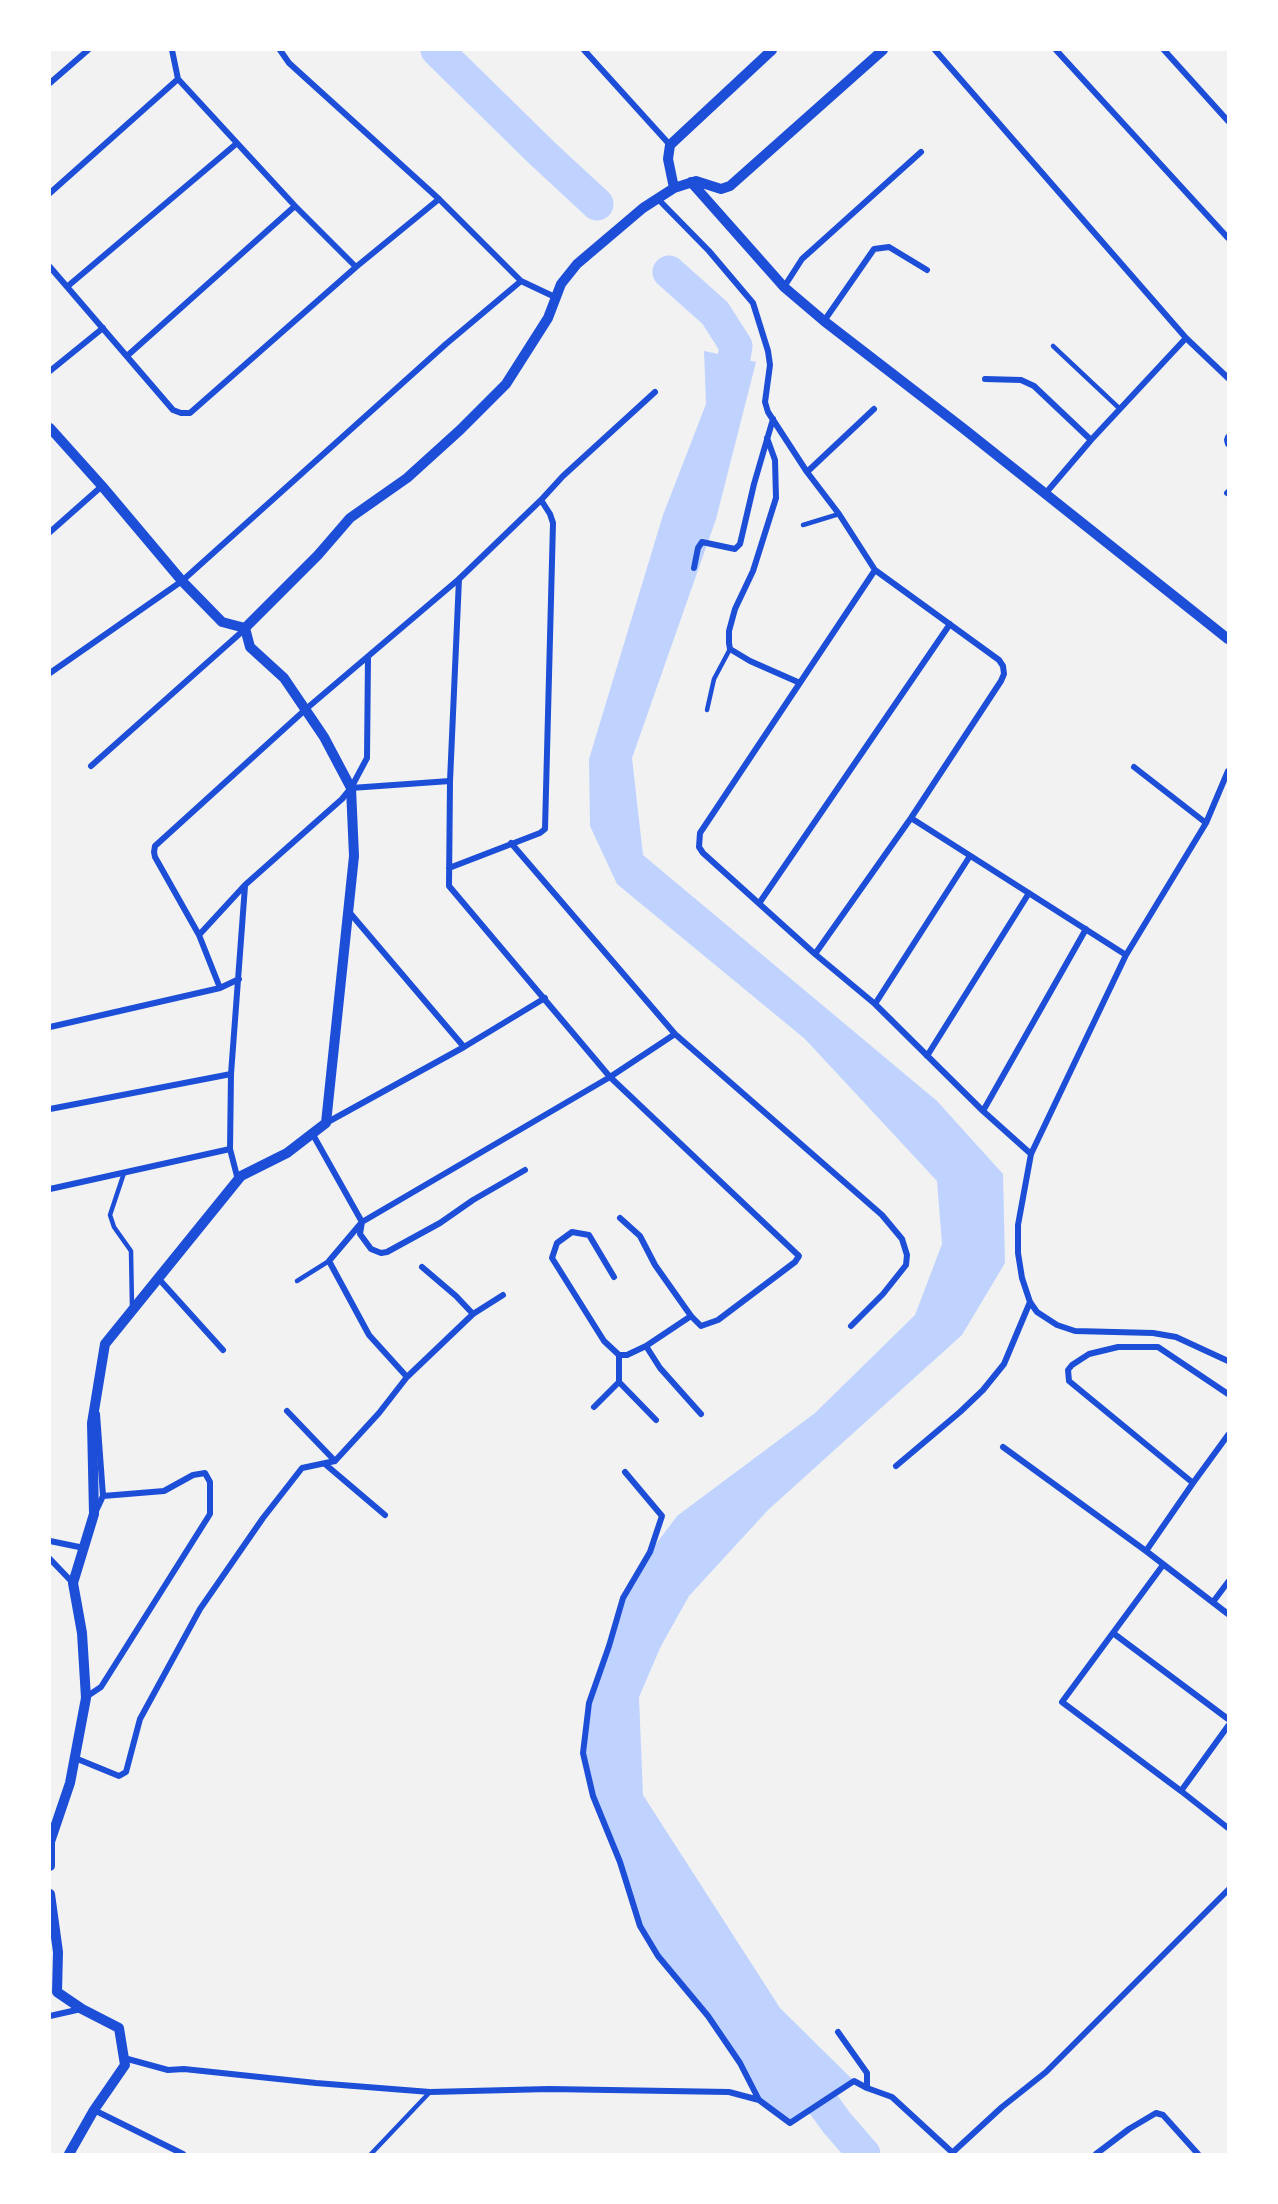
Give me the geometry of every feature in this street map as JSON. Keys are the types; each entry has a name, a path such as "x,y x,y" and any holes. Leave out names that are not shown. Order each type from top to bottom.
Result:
{"street":[{"path":"50,82 88,50"},
{"path":"172,50 178,79 236,144 356,267"},
{"path":"280,50 289,63 439,199 521,281 557,298"},
{"path":"584,50 670,145"},
{"path":"674,188 668,159 670,145 772,50"},
{"path":"91,766 245,628 318,555 350,518 407,478 501,390 544,325 561,284 578,264 643,208 674,188 691,182 706,183 721,189 729,186 883,50"},
{"path":"935,50 1185,338 1228,378"},
{"path":"1056,50 1228,238"},
{"path":"1164,50 1228,121"},
{"path":"50,193 178,79"},
{"path":"68,286 236,144"},
{"path":"784,287 802,259 921,152"},
{"path":"691,182 784,287 1228,639"},
{"path":"656,198 709,250 753,303 770,365 765,402 773,419 807,472 839,514 875,570 999,660 1004,674 911,818 815,954"},
{"path":"50,267 173,410 190,413 356,267 439,199"},
{"path":"127,356 295,206"},
{"path":"824,321 874,249 888,246 927,270"},
{"path":"50,673 182,581 446,344 521,281"},
{"path":"50,372 103,328"},
{"path":"1045,495 1091,440 1185,338"},
{"path":"985,379 1021,380 1034,386 1091,440"},
{"path":"220,988 199,935 155,857 153,848 306,710 459,579 563,476 655,392"},
{"path":"807,472 874,409"},
{"path":"694,568 698,548 702,542 735,549 740,544 766,438 773,419"},
{"path":"50,428 182,581 222,622 245,628"},
{"path":"1228,436 1228,444"},
{"path":"766,438 775,460 776,498 753,571 735,609 729,631 730,649 750,661 800,683"},
{"path":"50,532 102,486"},
{"path":"449,868 540,833 545,829 553,523 541,500"},
{"path":"875,570 700,833 699,847 815,954 875,1004 982,1111 1031,1154"},
{"path":"459,579 450,781 449,886 610,1077 799,1256 795,1262 718,1320 702,1326 691,1316 655,1266 640,1236 620,1218"},
{"path":"760,902 950,624"},
{"path":"245,628 250,647 284,678 324,737 351,788 354,856 350,913 326,1123"},
{"path":"199,935 245,885 342,799 351,788 367,759 368,657"},
{"path":"1134,767 1206,824"},
{"path":"1228,771 1206,824 1125,955 1031,1154 1018,1225 1018,1253 1022,1278 1030,1302 1037,1312 1057,1325 1075,1331 1153,1333 1176,1337 1228,1361"},
{"path":"351,788 450,781"},
{"path":"911,818 1125,955"},
{"path":"511,843 675,1034 882,1215 902,1239 907,1255 906,1265 883,1294 851,1326"},
{"path":"875,1004 970,856"},
{"path":"238,1180 230,1149 231,1074 245,885"},
{"path":"927,1056 1029,893"},
{"path":"350,913 464,1047"},
{"path":"982,1111 1086,929"},
{"path":"50,1027 220,988 239,979"},
{"path":"94,1514 92,1423 105,1344 241,1176 287,1153 326,1123 464,1047 545,998"},
{"path":"407,1377 369,1335 329,1262 362,1222 610,1077 675,1034"},
{"path":"50,1109 231,1074"},
{"path":"312,1133 362,1222 360,1234 371,1249 381,1253 387,1252 440,1223 473,1200 525,1170"},
{"path":"50,1189 230,1149"},
{"path":"614,1277 589,1235 572,1232 557,1243 552,1258 604,1341 620,1355 646,1346 691,1316"},
{"path":"422,1267 456,1296 472,1314"},
{"path":"158,1278 223,1350"},
{"path":"75,1758 119,1776 126,1772 140,1719 200,1608 263,1518 302,1468 335,1461 379,1413 407,1377 472,1314 503,1295"},
{"path":"896,1466 960,1412 1004,1365 1030,1302"},
{"path":"646,1346 660,1368 701,1414"},
{"path":"1193,1483 1069,1380 1068,1370 1089,1354 1108,1349 1158,1347 1228,1394"},
{"path":"594,1407 619,1382 620,1355"},
{"path":"619,1382 656,1420"},
{"path":"50,1866 52,1825 70,1784 86,1698 82,1633 73,1583 94,1514 103,1496 96,1396"},
{"path":"287,1411 335,1461"},
{"path":"1146,1551 1228,1435"},
{"path":"1003,1447 1228,1614"},
{"path":"325,1464 385,1515"},
{"path":"625,1472 662,1516 650,1552 623,1598 589,1703 583,1753 593,1796 620,1862 640,1926 658,1956 721,2035 740,2063 759,2100"},
{"path":"86,1698 101,1688 210,1514 210,1482 205,1473 193,1474 164,1491 103,1496"},
{"path":"50,1541 85,1548"},
{"path":"50,1559 73,1583"},
{"path":"1163,1565 1062,1702 1228,1828"},
{"path":"1213,1602 1228,1582"},
{"path":"1113,1633 1228,1719"},
{"path":"1181,1791 1228,1726"},
{"path":"124,2058 168,2070 184,2069 430,2092 549,2089 729,2091 759,2100 790,2123 854,2081 892,2097 953,2154 1002,2107 1046,2072 1228,1890"},
{"path":"50,1894 58,1952 57,1992 81,2009 119,2028 125,2065 94,2110 69,2154"},
{"path":"50,2016 81,2009"},
{"path":"838,2032 867,2073 867,2088"},
{"path":"94,2110 183,2154"},
{"path":"1096,2154 1129,2129 1156,2113 1164,2115 1198,2154"}],"lane":[{"path":"1053,346 1120,409"},
{"path":"803,525 839,514"},
{"path":"707,710 714,679 730,649"},
{"path":"124,1173 110,1215 114,1227 131,1251 132,1310"},
{"path":"297,1281 329,1262"},
{"path":"371,2154 430,2092"}],"water":[{"path":"704,351 756,362 716,519 632,758 643,855 937,1101 1003,1174 1005,1263 962,1335 768,1510 689,1596 661,1646 639,1697 643,1795 780,2008 854,2081 790,2123 759,2100 740,2063 640,1926 593,1796 583,1753 589,1703 623,1598 650,1552 677,1516 815,1413 915,1315 942,1244 937,1181 805,1039 617,884 590,826 589,759 663,515 706,404"}],"waterway":[{"path":"437,50 597,204"},
{"path":"669,272 715,313 736,346 727,400"},
{"path":"799,2067 810,2080 821,2101 837,2123 864,2154"}]}
